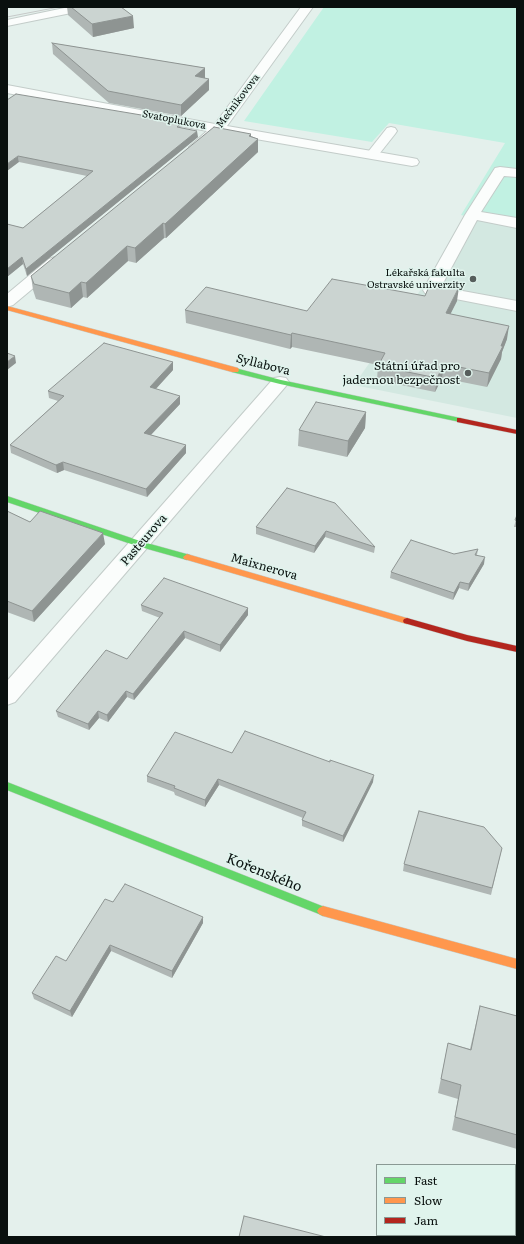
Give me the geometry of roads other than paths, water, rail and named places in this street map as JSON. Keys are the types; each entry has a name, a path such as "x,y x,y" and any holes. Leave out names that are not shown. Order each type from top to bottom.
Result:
{"street":[{"path":"7,23 86,7"},
{"name":"Mečnikovova","path":"182,158 218,129 307,7"},
{"name":"Svatoplukova","path":"7,89 218,129 412,162"},
{"path":"517,173 500,171 472,215 431,290 517,306"},
{"path":"472,215 517,223"},
{"path":"7,302 67,252"},
{"name":"Syllabova","path":"7,308 98,334 280,382 517,432"},
{"name":"Pasteurova","path":"7,696 280,382"},
{"name":"Maixnerova","path":"7,499 140,544 467,638 517,649"},
{"name":"Kořenského","path":"7,786 320,910 517,964"}],"lane":[{"path":"372,155 391,131"}],"tram line":[{"path":"7,17 59,7"}],"place":[{"name":"Lékařská fakulta Ostravské univerzity","path":"473,279"},
{"name":"Státní úřad pro jadernou bezpečnost","path":"468,373"}]}
